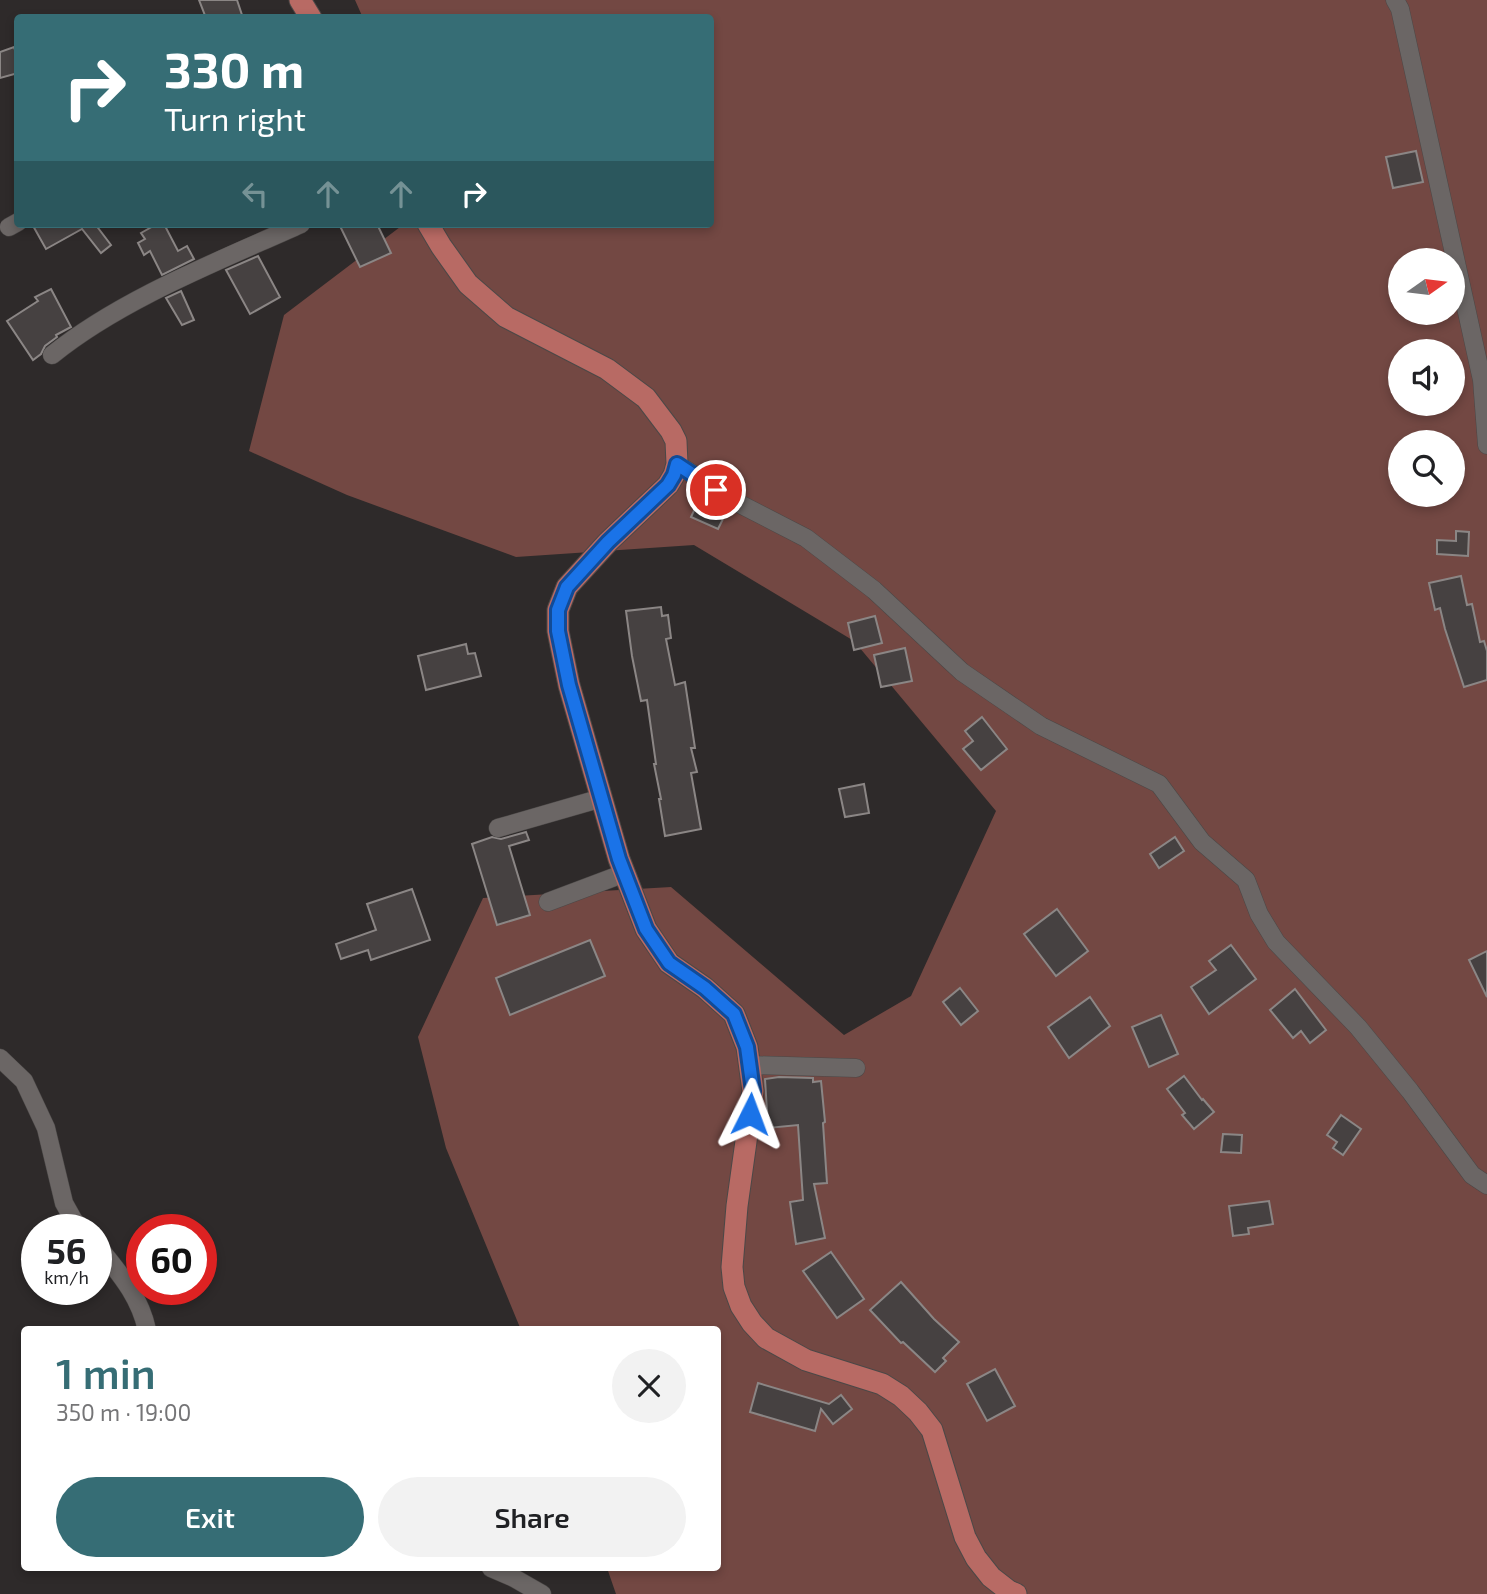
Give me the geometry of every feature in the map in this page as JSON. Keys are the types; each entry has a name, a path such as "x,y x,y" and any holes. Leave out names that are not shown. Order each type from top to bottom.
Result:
{"main road":[{"path":"430,228 468,285 506,317 607,369 646,398 671,430 676,441 677,464 668,485 608,542 567,587 558,610 558,631 569,685 602,798 646,929 669,963 705,988 734,1014 747,1047 753,1091 737,1206 732,1267 734,1287 741,1306 766,1338 806,1360 882,1384 901,1396 918,1412 932,1430 965,1537 976,1558 991,1577 1016,1594"}],"street":[{"path":"1395,0 1401,9 1482,380 1487,445"},
{"path":"52,355 128,306 193,272 292,228"},
{"path":"677,464 736,502 806,538 874,590 962,672 1041,726 1159,784 1202,842 1246,880 1259,914 1276,942 1358,1027 1410,1091 1472,1175 1487,1185"},
{"path":"498,828 602,798"},
{"path":"548,902 625,873"},
{"path":"0,1058 24,1081 46,1128 64,1203 70,1214"},
{"path":"749,1065 856,1068"},
{"path":"112,1264 131,1288 146,1326"},
{"path":"498,1571 542,1594"}],"shaded area":[{"path":"355,0 1487,0 1487,1594 616,1594 608,1571 721,1571 721,1326 519,1326 446,1148 418,1037 483,898 671,887 844,1035 911,996 996,811 854,641 694,545 516,557 347,495 249,451 284,315 399,228 714,228 714,14 361,14"}],"building":[{"path":"199,0 237,0 242,14 204,14"},
{"path":"14,47 14,74 0,78 0,52"},
{"path":"1416,151 1423,182 1393,188 1386,157"},
{"path":"34,228 98,228 111,245 101,253 82,229 46,249"},
{"path":"150,228 166,228 178,251 187,246 194,259 162,275 150,251 144,255 138,243 145,239 141,233"},
{"path":"341,228 379,228 391,253 360,267"},
{"path":"258,256 280,297 250,314 226,270"},
{"path":"51,289 71,327 56,335 33,360 7,321 38,301 35,297"},
{"path":"181,291 194,320 182,325 166,298"},
{"path":"699,500 726,513 718,529 691,517"},
{"path":"1456,531 1469,532 1468,556 1437,554 1437,540 1456,541"},
{"path":"1461,576 1467,605 1472,604 1480,642 1484,641 1487,651 1487,680 1464,687 1440,608 1435,610 1429,583"},
{"path":"661,607 662,616 668,615 671,638 666,639 675,685 685,682 695,748 691,748 697,772 691,773 701,829 665,836 647,700 641,701 626,611"},
{"path":"875,616 882,643 854,650 848,623"},
{"path":"466,644 468,654 475,653 481,676 426,690 418,656"},
{"path":"905,648 912,681 881,687 874,655"},
{"path":"982,717 1007,749 981,770 963,749 973,741 965,731"},
{"path":"864,784 869,813 845,817 839,789"},
{"path":"526,832 529,840 509,846 530,915 497,925 472,844 492,837 501,839"},
{"path":"1175,837 1184,851 1159,868 1150,854"},
{"path":"412,889 430,940 371,960 368,950 341,959 336,944 376,930 367,904"},
{"path":"1057,909 1088,951 1056,976 1024,934"},
{"path":"590,940 605,976 510,1015 496,978"},
{"path":"1231,945 1256,979 1209,1014 1191,987 1216,970 1209,961"},
{"path":"1487,951 1487,997 1469,960"},
{"path":"960,988 978,1011 961,1025 943,1002"},
{"path":"1295,989 1326,1030 1310,1043 1301,1031 1293,1038 1270,1010"},
{"path":"1090,997 1110,1026 1069,1058 1048,1027"},
{"path":"1161,1015 1178,1054 1149,1067 1132,1027"},
{"path":"1184,1076 1214,1112 1194,1129 1182,1115 1185,1113 1167,1089"},
{"path":"813,1078 813,1082 821,1081 827,1183 814,1184 825,1238 796,1244 790,1202 803,1200 798,1125 768,1128 765,1079"},
{"path":"1341,1115 1361,1129 1343,1155 1333,1148 1337,1142 1327,1135"},
{"path":"1223,1134 1242,1135 1241,1153 1221,1152"},
{"path":"1269,1201 1273,1224 1248,1228 1249,1234 1233,1236 1229,1206"},
{"path":"831,1252 864,1299 837,1318 803,1271"},
{"path":"901,1282 959,1342 943,1358 946,1361 935,1372 901,1343 870,1310"},
{"path":"995,1369 1015,1406 987,1421 967,1384"},
{"path":"758,1383 829,1404 841,1395 852,1409 833,1424 821,1409 815,1431 750,1412"}],"route":[{"path":"716,490 677,464 668,485 608,542 567,587 558,610 558,631 569,685 619,859 646,929 669,963 705,988 734,1014 747,1047 753,1091 750,1114"}]}
